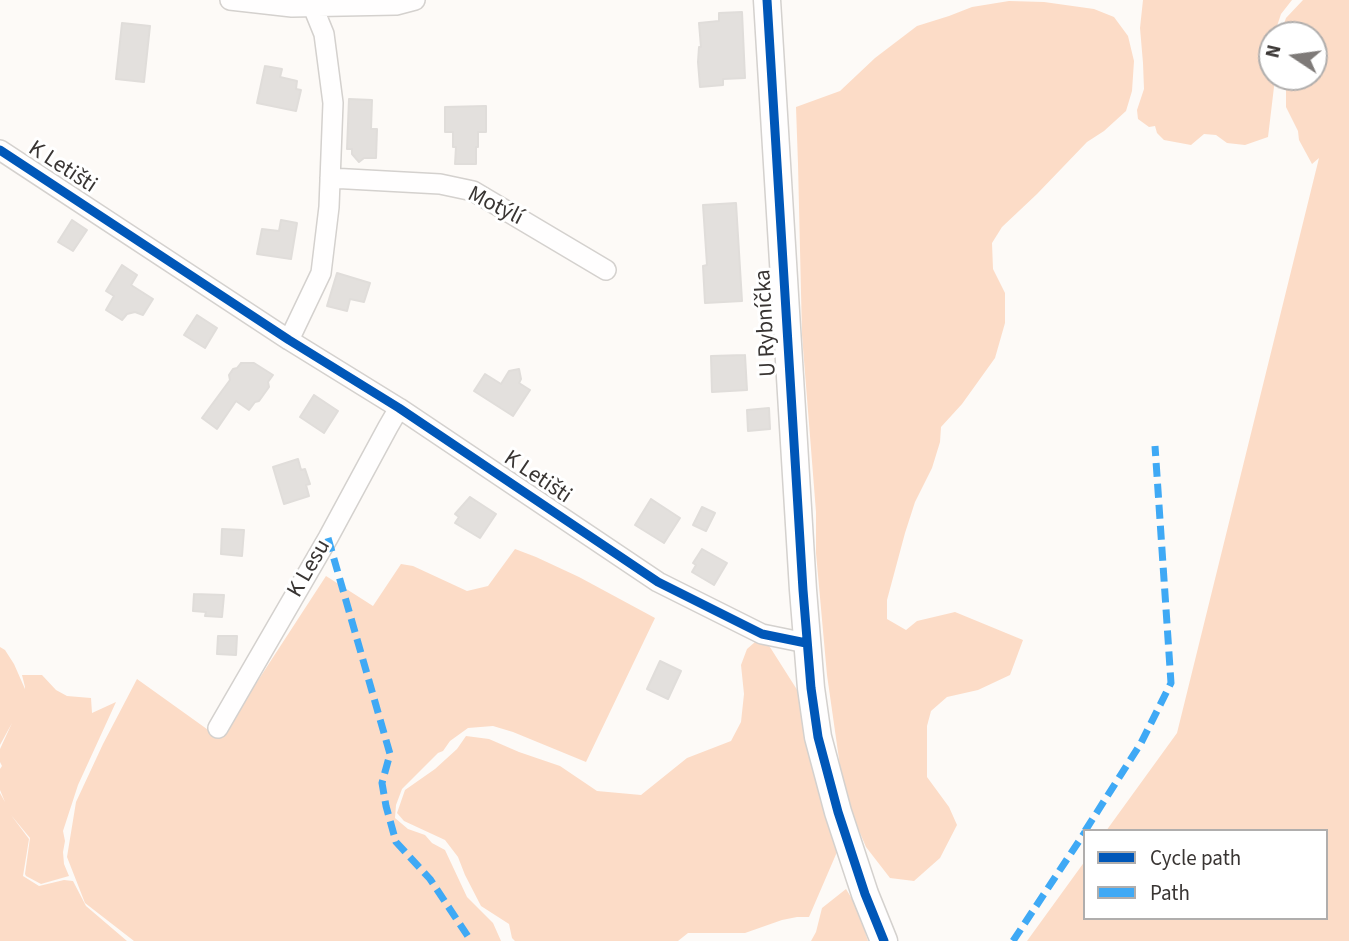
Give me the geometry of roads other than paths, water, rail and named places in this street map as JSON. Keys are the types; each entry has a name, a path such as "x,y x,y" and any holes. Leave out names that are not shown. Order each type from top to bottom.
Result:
{"street":[{"path":"230,0 292,8 396,5 415,0"},
{"name":"U Rybníčka","path":"767,0 806,643"},
{"path":"289,340 321,273 329,207 333,103 324,34 313,7"},
{"name":"K Letišti","path":"0,150 289,340 399,408 658,582 762,634 806,643"},
{"name":"Motýlí","path":"330,178 440,184 473,191 606,270"},
{"name":"K Lesu","path":"218,728 328,538 399,408"},
{"path":"806,643 818,737 838,812 865,894 884,941"}]}
